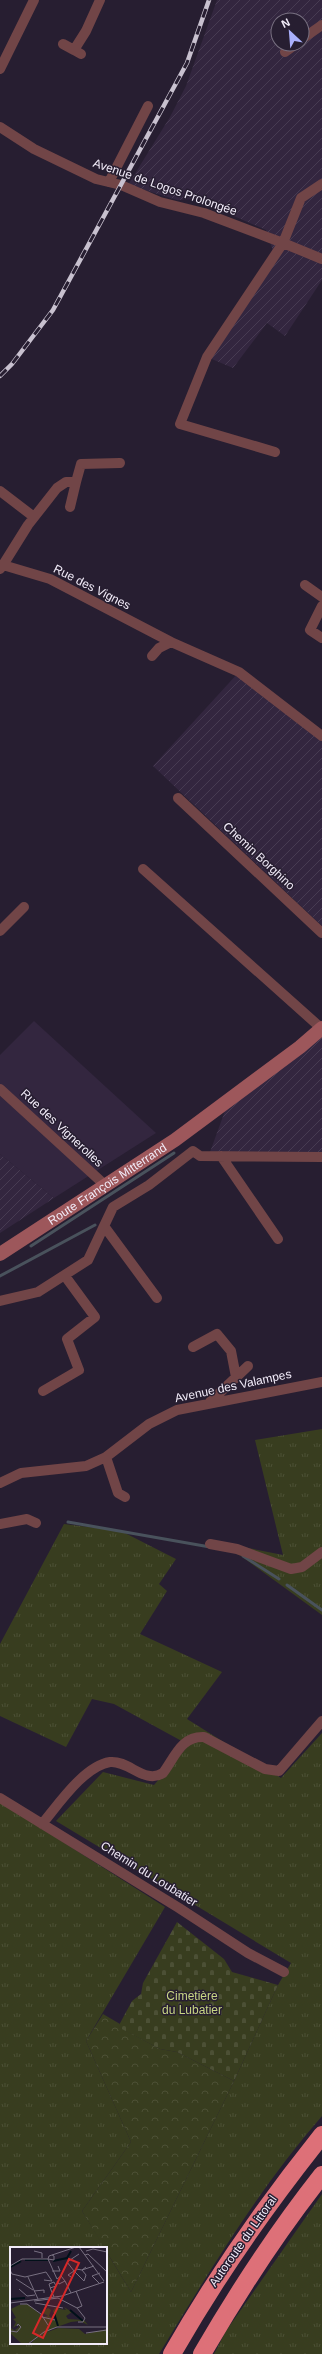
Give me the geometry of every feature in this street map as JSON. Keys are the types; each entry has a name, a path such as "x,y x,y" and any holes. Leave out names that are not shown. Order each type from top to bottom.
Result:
{"highway":[{"name":"Autoroute du Littoral","path":"172,2354 211,2287 274,2195 322,2135"},
{"name":"Autoroute du Littoral","path":"202,2354 228,2309 292,2214 322,2175"}],"main road":[{"name":"Route François Mitterrand","path":"0,1254 106,1186 212,1113 300,1047 322,1028"}],"street":[{"path":"63,44 78,52 100,0"},
{"path":"0,69 31,1"},
{"path":"310,34 322,25"},
{"path":"109,182 148,106"},
{"name":"Avenue de Logos Prolongée","path":"0,127 34,149 96,179 109,182 160,202 204,213 322,259"},
{"path":"275,452 180,424 207,357 283,243 301,198 322,184"},
{"path":"70,508 79,466 83,462 120,463"},
{"path":"1,567 34,517 62,484 76,482"},
{"path":"0,491 34,517"},
{"name":"Rue des Vignes","path":"1,567 50,579 171,642 239,672 322,736"},
{"path":"305,585 322,596"},
{"path":"322,606 310,630 322,638"},
{"path":"152,656 160,648 171,642"},
{"name":"Chemin Borghino","path":"178,798 322,933"},
{"path":"142,869 322,1028"},
{"path":"0,931 24,907"},
{"name":"Rue des Vignerolles","path":"0,1089 106,1186"},
{"path":"0,1301 38,1292 88,1260 113,1207 149,1185 193,1151 200,1156 322,1157"},
{"path":"221,1156 278,1239"},
{"path":"104,1226 157,1298"},
{"path":"43,1391 79,1370 67,1339 95,1317 65,1276"},
{"path":"192,1347 217,1334 231,1351 236,1377"},
{"path":"210,1403 248,1366"},
{"name":"Avenue des Valampes","path":"0,1483 21,1473 86,1466 106,1457 149,1424 177,1410 322,1382"},
{"path":"106,1457 118,1493 125,1497"},
{"path":"0,1524 27,1519 36,1523"},
{"path":"210,1544 237,1549 290,1569 302,1567 322,1552"},
{"path":"42,1824 82,1778 104,1764 115,1762 150,1777 158,1776 163,1773 183,1744 193,1737 204,1737 265,1769 278,1772 322,1721"},
{"name":"Chemin du Loubatier","path":"0,1798 179,1908 248,1953 284,1972"}],"shaded area":[{"path":"217,0 322,0 322,280 285,336 267,323 233,368 207,357 274,254 266,230 195,199 177,200 128,185 170,117 186,86"},
{"path":"239,672 322,736 322,926 153,766"},
{"path":"34,1021 156,1133 54,1198 0,1154 0,1055"},
{"path":"322,1028 322,1153 210,1152 229,1100"},
{"path":"0,1154 54,1198 0,1233"}],"green space":[{"path":"322,1429 322,1615 241,1556 208,1540 283,1555 255,1440"},
{"path":"64,1524 121,1531 176,1559 159,1584 167,1591 140,1634 222,1672 187,1719 281,1778 322,1733 322,2116 256,2201 159,2354 0,2354 0,1802 165,1907 86,2041 131,2142 82,2211 104,2247 10,2247 10,2344 107,2344 107,2253 131,2292 234,2081 278,1985 291,1963 56,1821 103,1772 154,1785 189,1745 114,1704 92,1699 66,1747 0,1716 0,1644"},
{"name":"Cimetière du Lubatier","path":"177,1922 224,1959 232,1972 278,1985 234,2081 177,2052 160,2049 118,2027 132,2001 141,1994 143,1983"},
{"path":"103,2014 120,2024 119,2027 160,2049 177,2052 234,2081 131,2292 107,2252 107,2247 104,2247 82,2211 131,2142 86,2041"},
{"path":"322,2194 322,2354 214,2354 226,2331"}],"waterway":[{"path":"31,1246 174,1153"},
{"path":"0,1276 95,1225"},
{"path":"68,1522 210,1547"},
{"path":"243,1556 279,1579"},
{"path":"287,1585 322,1610"}],"railway":[{"path":"0,376 12,364 53,310 187,63 209,0"}]}
